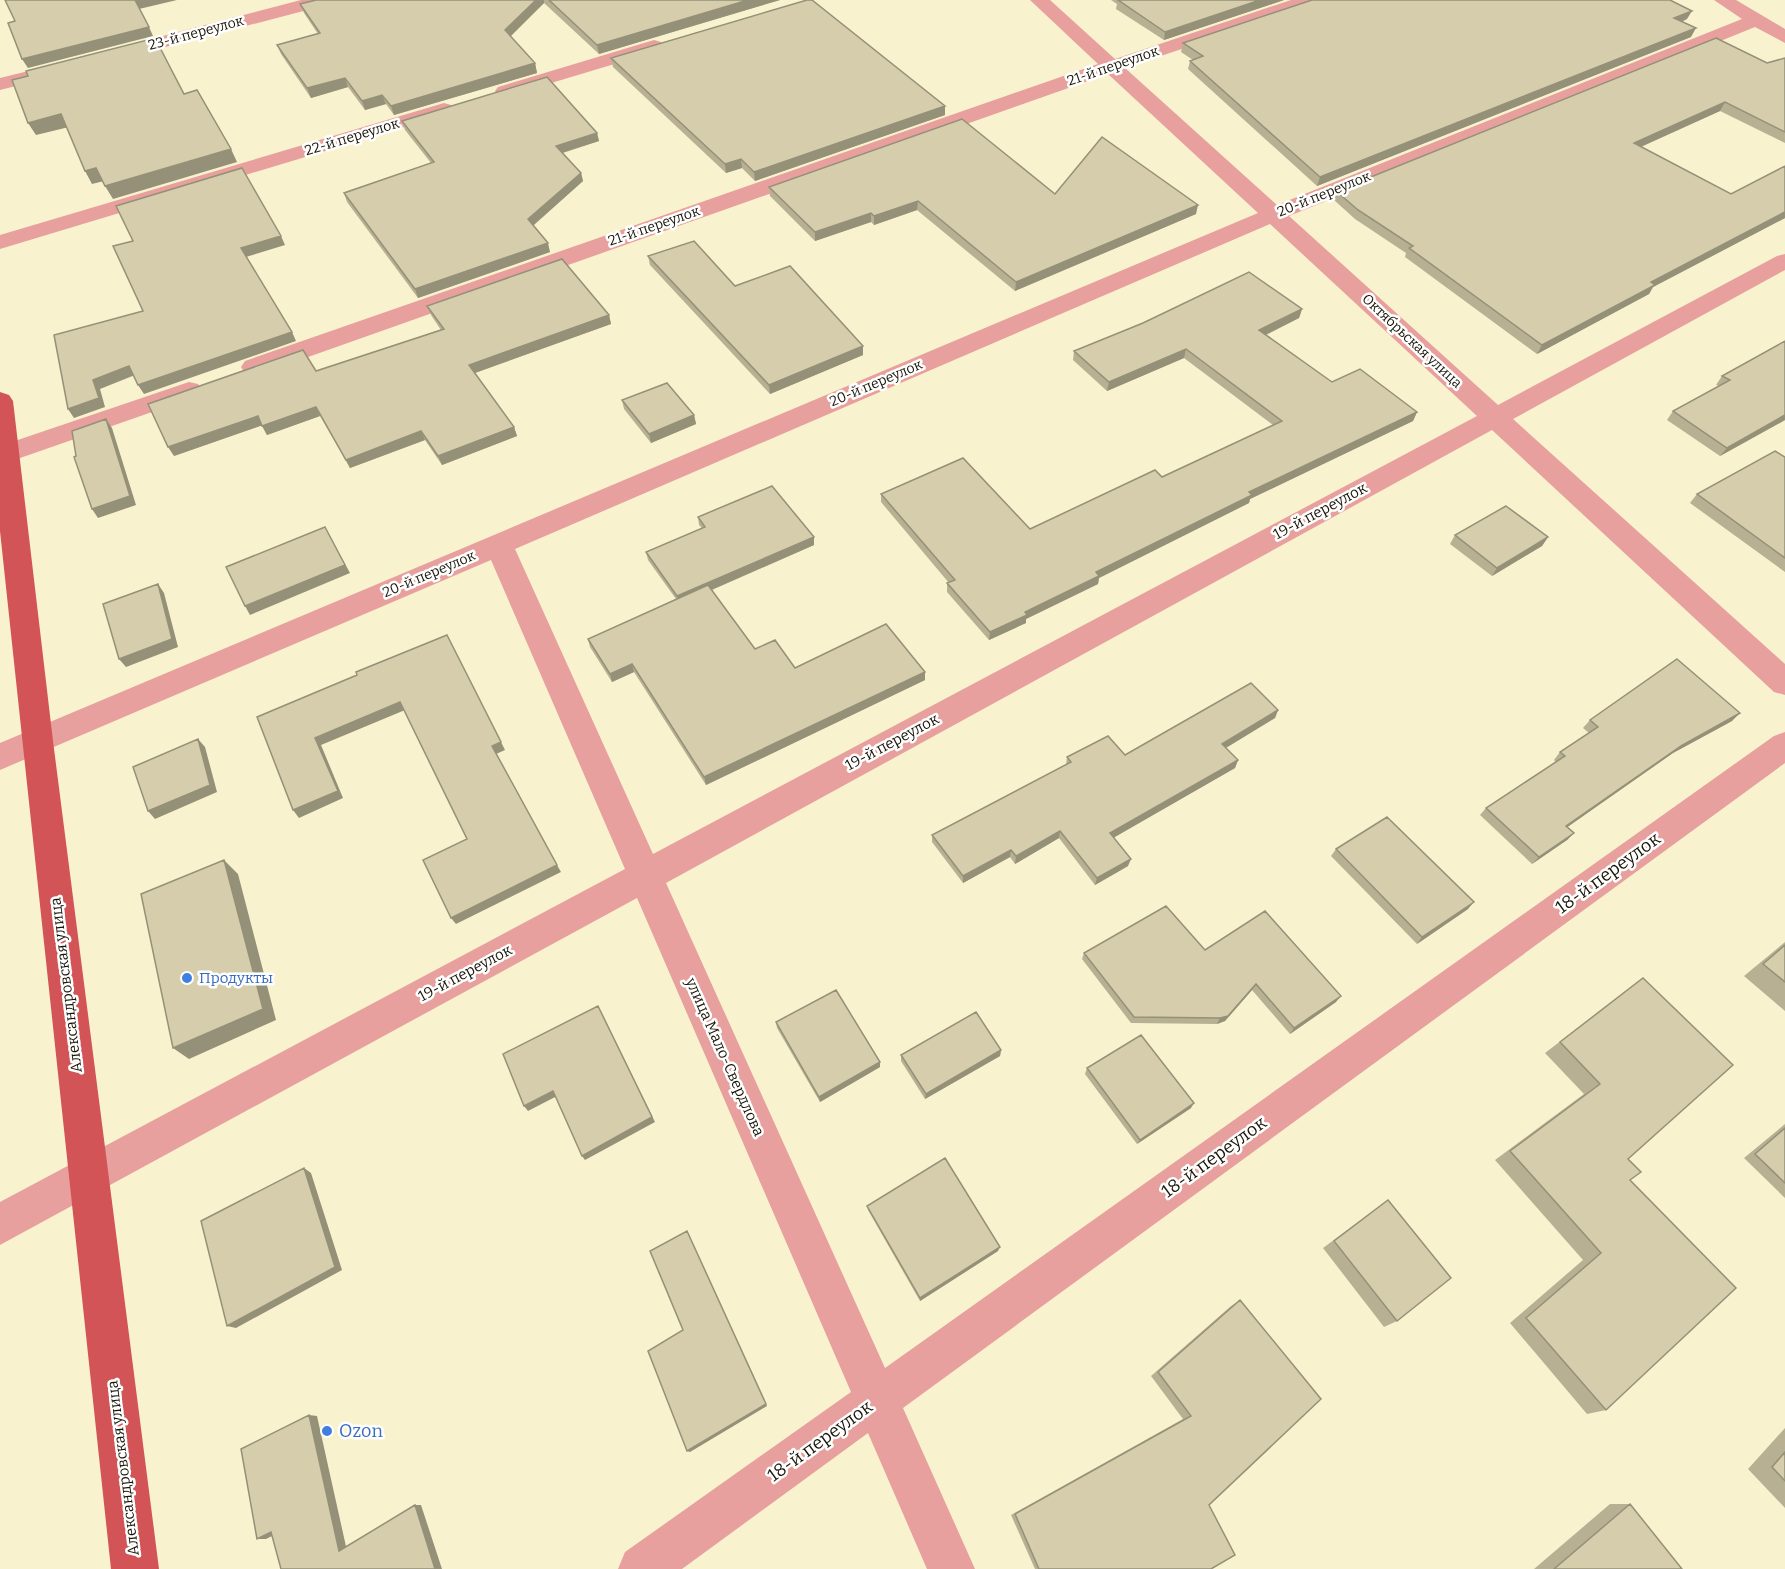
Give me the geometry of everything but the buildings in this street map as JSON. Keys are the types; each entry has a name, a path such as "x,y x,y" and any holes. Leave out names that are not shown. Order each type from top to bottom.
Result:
{"main road":[{"name":"Александровская улица","path":"0,401 3,455 135,1569"}],"street":[{"name":"23-й переулок","path":"0,84 323,0"},
{"name":"Октябрьская улица","path":"1039,0 1785,682"},
{"name":"21-й переулок","path":"232,375 1112,66 1310,0"},
{"path":"1723,0 1785,37"},
{"name":"20-й переулок","path":"0,757 1274,214 1757,20"},
{"path":"488,96 671,41"},
{"name":"22-й переулок","path":"0,242 465,103"},
{"name":"19-й переулок","path":"0,1224 1785,261"},
{"path":"3,455 209,383"},
{"name":"улица Мало-Свердлова","path":"499,544 951,1569"},
{"name":"18-й переулок","path":"642,1569 1785,745"}],"place":[{"name":"Продукты","path":"187,978"},
{"name":"Ozon","path":"327,1431"}]}
